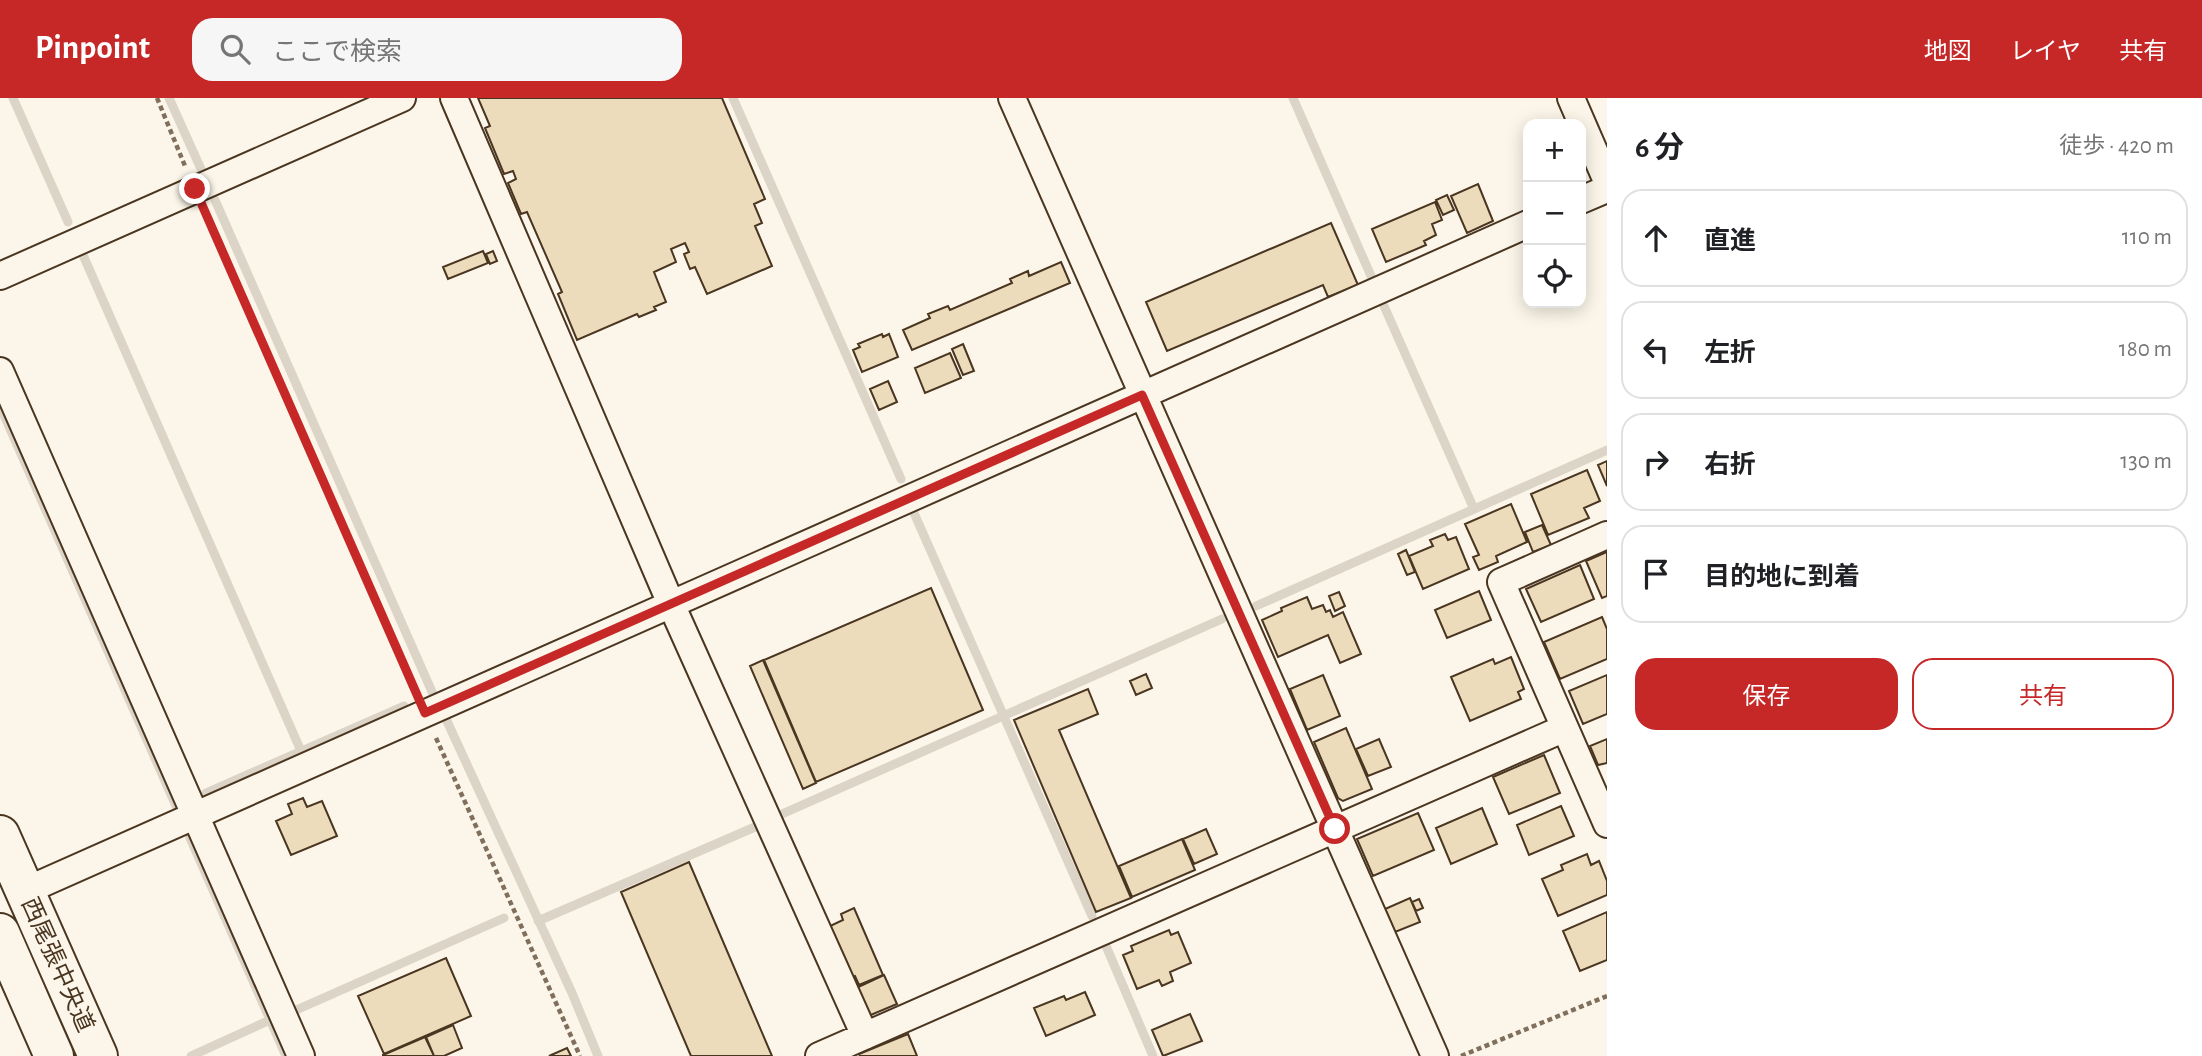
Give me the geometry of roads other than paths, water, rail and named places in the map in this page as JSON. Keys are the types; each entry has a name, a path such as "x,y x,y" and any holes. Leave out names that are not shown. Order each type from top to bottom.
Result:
{"main road":[{"name":"西尾張中央道","path":"0,835 97,1056"},
{"name":"西尾張中央道","path":"0,933 54,1056"}],"street":[{"path":"0,276 402,98"},
{"path":"454,98 671,604 865,1036"},
{"path":"1012,98 1435,1056"},
{"path":"1571,98 1607,181"},
{"path":"1586,198 1607,189"},
{"path":"25,891 1523,225"},
{"path":"0,372 301,1056"},
{"path":"1607,535 1502,582 1607,824"},
{"path":"819,1056 1565,728"}],"waterway":[{"path":"13,98 68,222"},
{"path":"169,98 201,169"},
{"path":"733,98 901,479"},
{"path":"1293,98 1371,276"},
{"path":"215,200 433,694"},
{"path":"83,255 301,751"},
{"path":"1384,306 1474,509"},
{"path":"0,406 176,806"},
{"path":"1256,606 1607,450"},
{"path":"914,513 1092,916"},
{"path":"782,814 1222,619"},
{"path":"206,793 404,706"},
{"path":"446,719 572,993 598,1056"},
{"path":"538,921 755,827"},
{"path":"190,838 286,1056"},
{"path":"294,1011 504,918"},
{"path":"1106,946 1153,1056"},
{"path":"191,1056 270,1020"}]}
